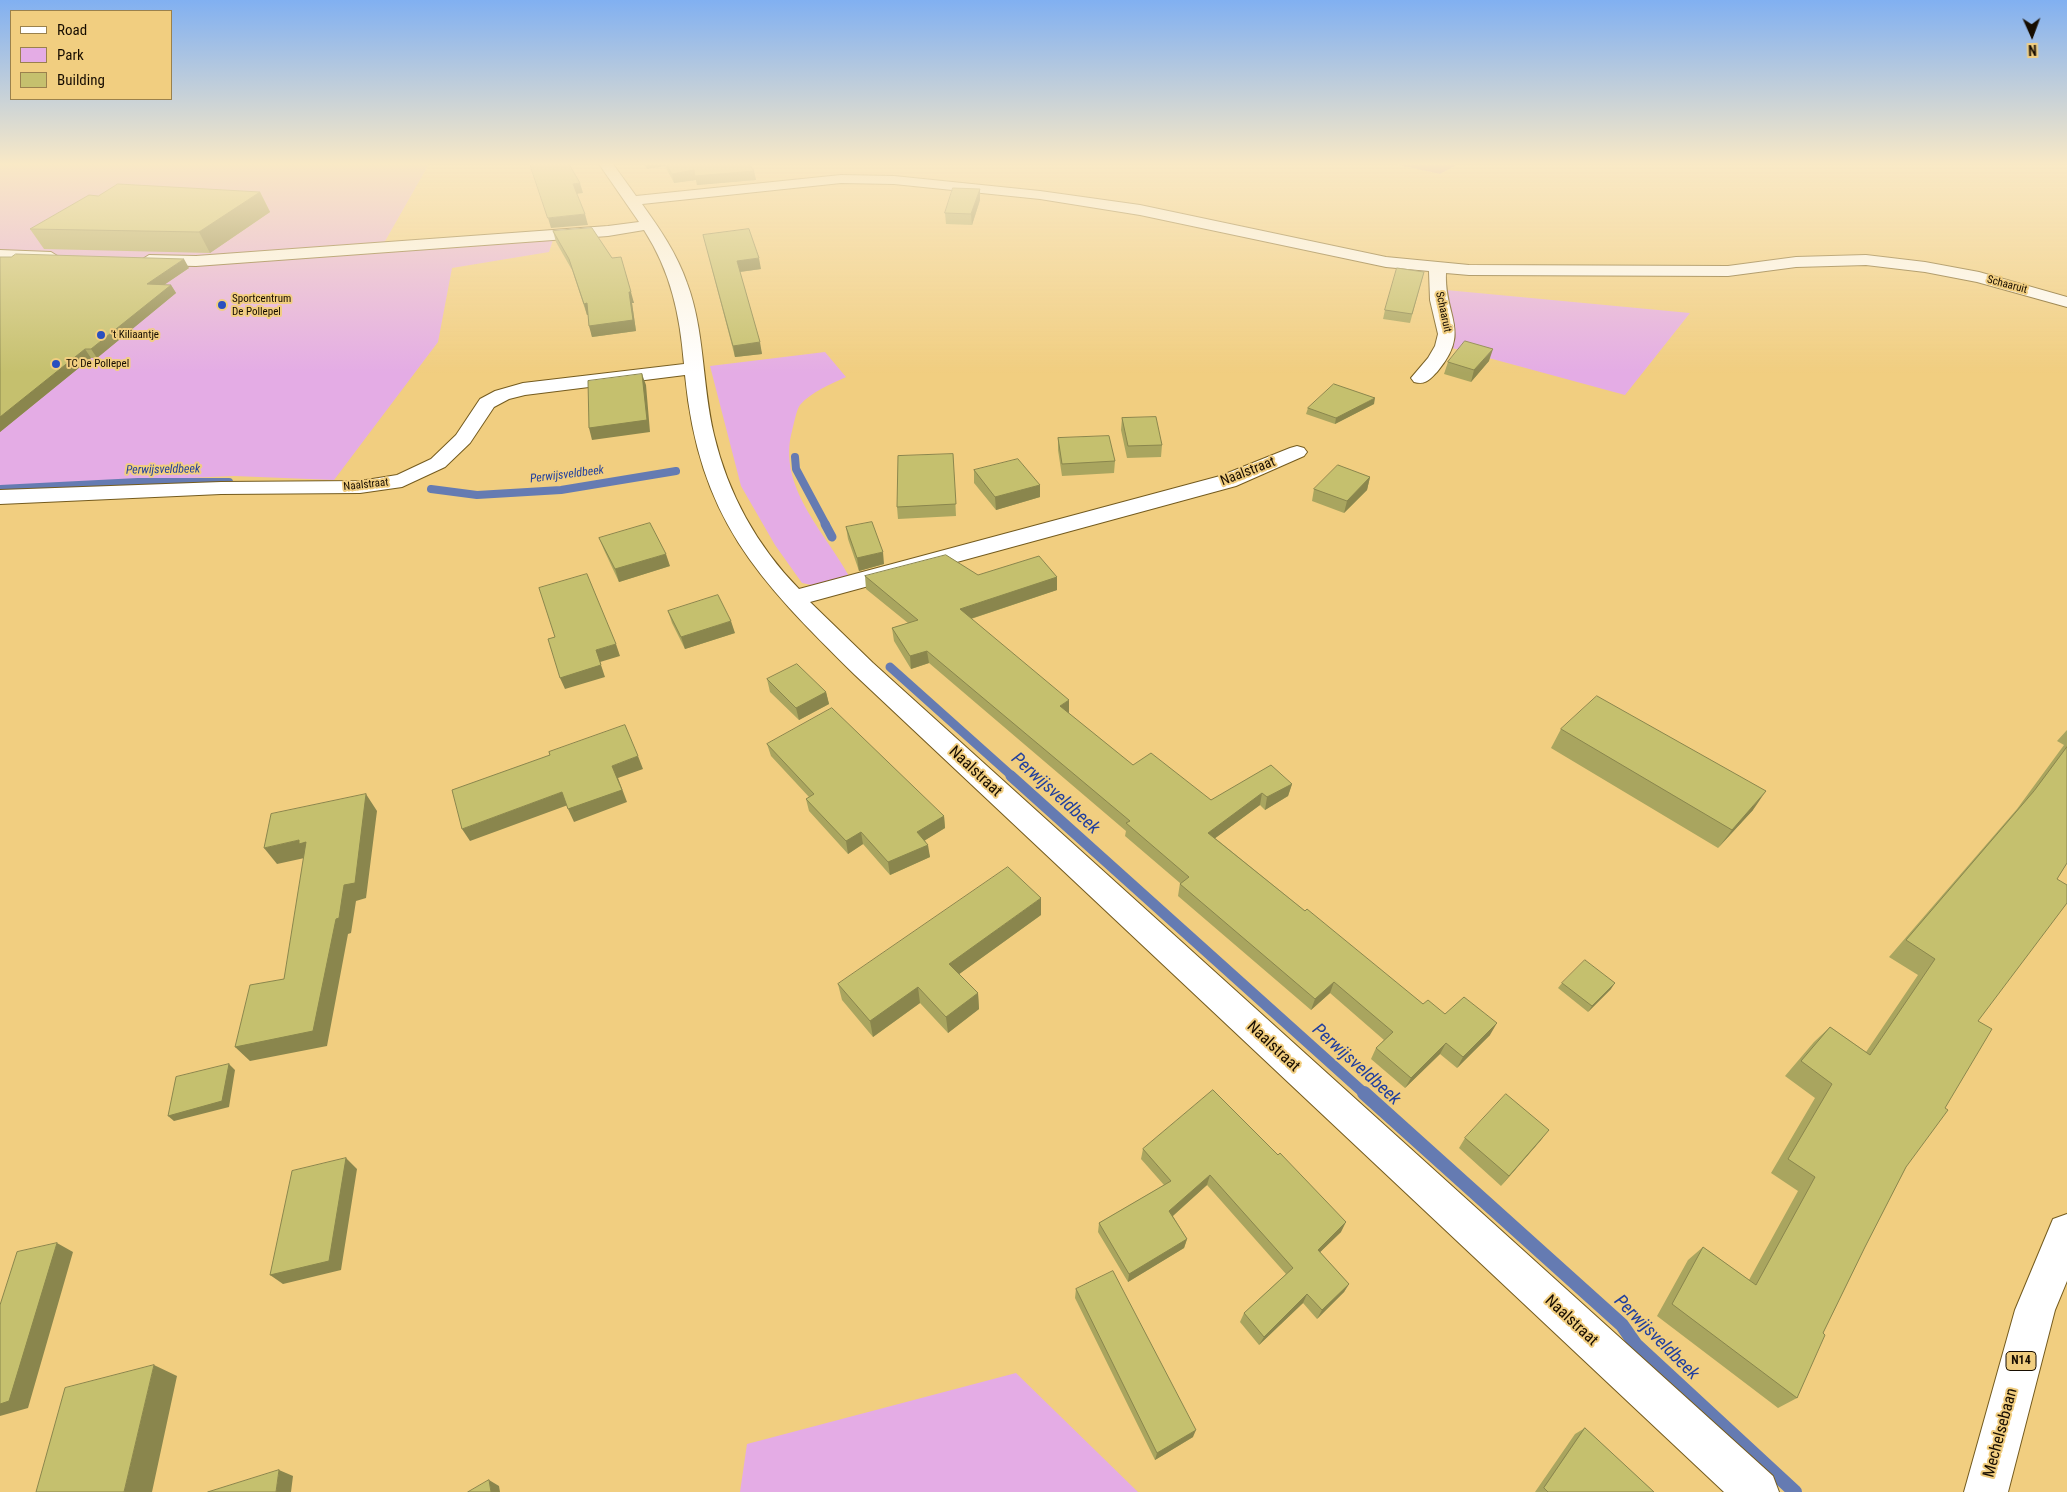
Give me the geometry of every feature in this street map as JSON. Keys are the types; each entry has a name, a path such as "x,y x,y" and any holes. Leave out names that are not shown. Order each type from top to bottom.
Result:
{"street":[{"path":"133,260 204,260 571,234"},
{"name":"Naalstraat","path":"652,234 672,266 683,302 703,433 722,492 750,545 792,599 906,709 1757,1492"},
{"name":"Schaaruit","path":"1252,234 1386,262 1438,267 1551,271 1728,271 1796,262 1866,260 1925,267 1979,277 2067,302"},
{"path":"0,255 64,258"},
{"name":"Schaaruit","path":"1421,378 1439,360 1449,338 1439,297 1438,267"},
{"name":"Naalstraat","path":"0,497 153,490 360,487 402,481 438,464 463,439 487,403 502,394 523,389 694,368"},
{"name":"Naalstraat","path":"792,599 1228,481 1261,469 1297,452"},
{"name":"Mechelsebaan","path":"1986,1492 2034,1310 2067,1234"}],"green space":[{"name":"Sportcentrum De Pollepel","path":"0,234 389,234 384,243 518,234 555,234 549,252 452,268 438,342 334,480 234,476 0,486"},
{"path":"1446,290 1690,313 1625,395 1452,348 1455,337"},
{"path":"825,352 846,377 815,392 800,405 796,414 789,451 791,471 797,489 816,525 849,576 817,586 802,583 775,545 741,486 710,366"},
{"path":"1016,1373 1138,1492 740,1492 747,1444"}],"building":[{"path":"555,234 596,234 612,258 621,257 631,292 629,292 633,320 589,326 587,303 584,304 569,259"},
{"path":"751,234 759,258 737,261 760,342 733,346 703,235"},
{"path":"16,254 184,259 147,284 171,285 91,349 85,349 0,417 0,257 11,257"},
{"path":"1397,268 1424,272 1412,314 1385,310"},
{"path":"1465,341 1493,349 1474,370 1448,362"},
{"path":"642,374 647,420 589,428 588,381"},
{"path":"1334,384 1375,398 1336,418 1308,408"},
{"path":"1156,417 1162,445 1128,446 1122,418"},
{"path":"1109,436 1115,461 1062,464 1058,438"},
{"path":"953,454 956,504 897,507 898,456"},
{"path":"1018,459 1040,485 995,497 974,470"},
{"path":"1338,465 1370,477 1347,501 1314,489"},
{"path":"872,522 883,552 857,558 846,527"},
{"path":"650,523 666,554 615,569 599,538"},
{"path":"946,555 978,575 1039,556 1057,577 960,609 1069,700 1060,706 1133,765 1151,753 1211,800 1271,765 1292,784 1267,797 1262,793 1208,833 1305,911 1307,909 1423,1004 1428,1000 1445,1014 1464,997 1497,1023 1463,1057 1446,1043 1411,1078 1376,1048 1393,1032 1334,982 1315,999 1180,884 1189,877 1126,823 1130,821 927,651 910,656 892,628 918,620 865,576"},
{"path":"587,574 616,644 596,650 601,665 560,678 548,639 555,637 539,588"},
{"path":"718,595 731,621 681,637 668,611"},
{"path":"797,664 826,692 796,708 767,679"},
{"path":"1597,696 1766,791 1732,830 1561,729"},
{"path":"832,708 944,816 917,832 928,845 888,862 861,832 846,841 806,799 814,794 767,744"},
{"path":"625,725 638,756 612,766 622,790 568,809 562,792 462,829 452,790 550,755 549,752"},
{"path":"2067,747 2067,863 2057,879 2067,885 2067,903 1978,1021 1992,1029 1945,1108 1948,1110 1906,1167 1823,1333 1825,1335 1797,1398 1672,1304 1703,1247 1756,1285 1815,1177 1788,1159 1832,1084 1801,1061 1830,1027 1870,1055 1935,959 1906,940 2034,791"},
{"path":"366,794 355,883 344,885 339,918 336,919 313,1031 235,1047 250,985 284,979 306,842 299,844 299,840 264,848 271,814"},
{"path":"1008,867 1041,898 949,964 978,993 946,1017 918,987 870,1021 838,984"},
{"path":"1585,960 1615,983 1592,1006 1562,983"},
{"path":"229,1064 222,1101 168,1116 176,1077"},
{"path":"1213,1090 1278,1155 1280,1153 1346,1222 1318,1250 1349,1284 1322,1310 1307,1294 1264,1337 1244,1313 1293,1268 1210,1175 1169,1211 1187,1239 1129,1274 1099,1223 1171,1181 1143,1149"},
{"path":"1506,1094 1549,1130 1509,1176 1465,1138"},
{"path":"346,1158 329,1261 270,1275 292,1171"},
{"path":"57,1243 9,1401 0,1404 0,1305 17,1252"},
{"path":"1113,1271 1196,1430 1157,1453 1076,1289"},
{"path":"154,1365 124,1492 36,1492 65,1388"},
{"path":"1585,1428 1654,1492 1548,1492 1544,1488"},
{"path":"279,1470 276,1492 208,1492"},
{"path":"489,1480 491,1492 468,1492"}],"waterway":[{"name":"Perwijsveldbeek","path":"795,457 796,469 826,525"},
{"name":"Perwijsveldbeek","path":"431,489 477,495 561,490 676,471"},
{"name":"Perwijsveldbeek","path":"0,489 138,482 229,482"},
{"name":"Perwijsveldbeek","path":"825,524 832,537"},
{"name":"Perwijsveldbeek","path":"890,667 1013,777"},
{"name":"Perwijsveldbeek","path":"1011,776 1365,1094"},
{"name":"Perwijsveldbeek","path":"1364,1093 1622,1325 1636,1345 1795,1492"}],"place":[{"name":"Sportcentrum De Pollepel","path":"222,305"},
{"name":"'t Kiliaantje","path":"101,335"},
{"name":"TC De Pollepel","path":"56,364"}]}
